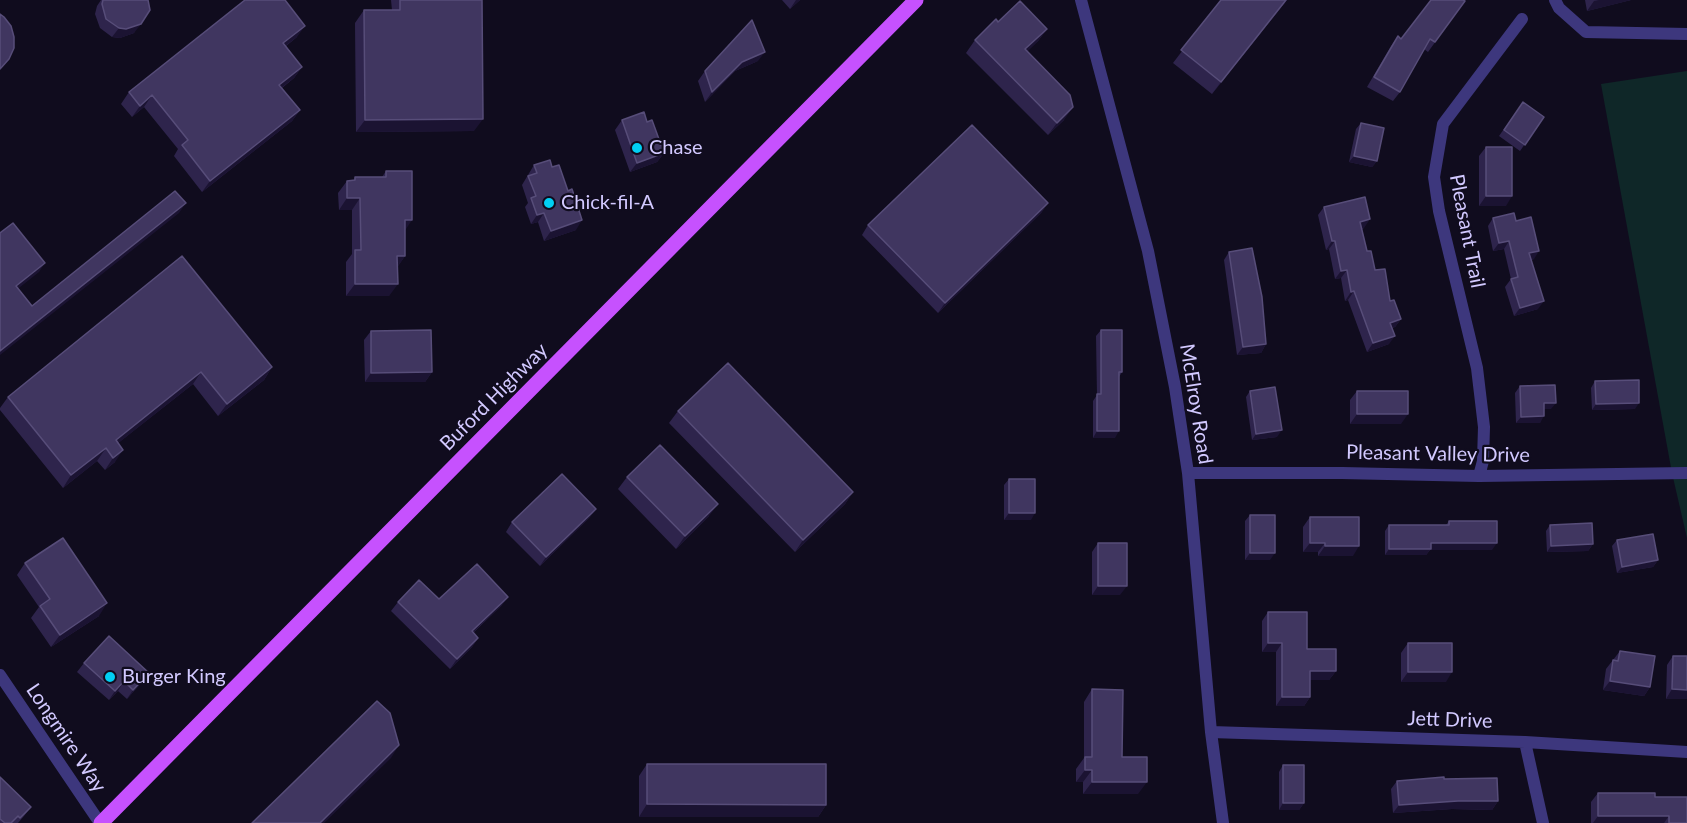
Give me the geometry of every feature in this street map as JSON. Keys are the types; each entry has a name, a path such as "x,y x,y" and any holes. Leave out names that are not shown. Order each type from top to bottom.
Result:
{"main road":[{"name":"Buford Highway","path":"101,823 916,0"}],"street":[{"name":"McElroy Road","path":"1081,0 1148,251 1176,387 1188,473 1211,732 1223,823"},
{"path":"1554,0 1558,8 1586,32 1687,34"},
{"name":"Pleasant Trail","path":"1479,476 1483,461 1484,427 1477,368 1439,211 1434,177 1443,124 1522,19"},
{"name":"Pleasant Valley Drive","path":"1188,473 1342,472 1479,476 1687,473"},
{"name":"Longmire Way","path":"0,675 101,823"},
{"name":"Jett Drive","path":"1211,732 1526,742 1687,752"},
{"path":"1526,742 1543,823"}],"green space":[{"path":"1687,71 1687,538 1672,473 1601,84"}],"building":[{"path":"103,0 148,0 150,10 141,24 126,29 119,28 106,19"},
{"path":"245,0 285,0 305,26 283,43 302,67 279,85 300,110 210,181 182,145 188,140 152,95 140,106 129,92"},
{"path":"400,0 482,0 483,119 365,120 364,10 400,10"},
{"path":"1221,0 1286,0 1221,82 1181,50"},
{"path":"1431,0 1465,1 1435,42 1430,39 1400,92 1374,77 1398,36 1401,39"},
{"path":"1020,1 1047,29 1025,49 1070,95 1073,107 1057,123 975,40 996,19 998,22"},
{"path":"0,14 11,26 14,48 9,59 0,69"},
{"path":"752,20 765,52 742,62 712,92 705,71"},
{"path":"1523,102 1544,117 1525,145 1504,130"},
{"path":"644,112 647,122 652,120 664,153 637,163 622,120"},
{"path":"1361,123 1384,128 1377,161 1354,156"},
{"path":"972,125 1048,203 945,303 868,225"},
{"path":"1486,147 1512,147 1512,196 1486,196"},
{"name":"Chick-fil-A","path":"550,160 552,167 559,165 568,191 572,189 582,220 551,231 544,213 537,215 531,198 536,196 528,176 537,173 534,165"},
{"path":"386,171 412,171 412,220 405,220 405,256 397,256 398,284 355,284 355,250 361,250 360,198 347,198 347,181 355,180 355,177 386,177"},
{"path":"175,191 186,203 0,351 0,233 13,223 45,263 16,286 32,306"},
{"path":"1365,197 1370,219 1360,222 1367,251 1371,251 1375,270 1385,269 1390,301 1394,300 1401,319 1390,323 1395,336 1373,343 1354,291 1351,292 1347,270 1341,271 1335,241 1332,241 1324,207"},
{"path":"1514,213 1516,221 1531,217 1539,251 1529,253 1544,301 1520,308 1511,279 1518,277 1509,241 1499,243 1493,218"},
{"path":"1252,248 1262,297 1266,344 1243,347 1229,252"},
{"path":"182,256 272,367 227,404 201,372 116,440 123,450 113,458 106,448 71,475 8,397"},
{"path":"431,330 432,372 371,373 371,331"},
{"path":"1101,330 1122,330 1119,431 1097,431 1097,394 1101,394"},
{"path":"728,363 853,492 803,540 678,411"},
{"path":"1639,380 1639,403 1596,404 1595,381"},
{"path":"1555,385 1556,403 1544,403 1544,416 1521,417 1520,386"},
{"path":"1275,387 1282,430 1256,434 1250,391"},
{"path":"1357,391 1408,391 1408,414 1357,414"},
{"path":"660,445 718,504 685,536 627,477"},
{"path":"562,474 596,509 546,557 512,522"},
{"path":"1009,479 1035,479 1035,513 1009,513"},
{"path":"1250,515 1275,515 1275,553 1250,553"},
{"path":"1310,517 1359,517 1359,546 1325,546 1325,543 1310,543"},
{"path":"1449,521 1497,521 1497,543 1431,543 1431,549 1389,549 1389,525 1449,525"},
{"path":"1592,523 1593,544 1551,546 1550,525"},
{"path":"1653,534 1658,560 1622,567 1617,540"},
{"path":"63,538 107,603 60,635 40,606 50,599 25,563"},
{"path":"1098,543 1127,543 1127,586 1098,586"},
{"path":"477,564 508,597 472,631 478,638 457,659 398,602 419,580 439,599"},
{"path":"1268,612 1307,612 1307,649 1336,649 1336,671 1310,671 1310,697 1282,697 1282,643 1268,643"},
{"name":"Burger King","path":"109,636 149,673 133,690 124,681 115,691 84,663"},
{"path":"1408,643 1452,643 1452,672 1408,672"},
{"path":"1620,651 1655,656 1650,687 1610,681 1613,660 1618,661"},
{"path":"1673,656 1687,656 1687,690 1672,689"},
{"path":"1092,689 1123,690 1122,757 1147,757 1147,782 1092,782 1092,770 1085,770 1085,757 1092,757"},
{"path":"377,701 390,713 399,745 320,823 252,823"},
{"path":"647,764 826,764 826,805 647,804"},
{"path":"1283,765 1304,765 1304,803 1283,803"},
{"path":"0,777 31,807 11,823 5,823 0,819"},
{"path":"1444,777 1444,779 1497,778 1498,801 1399,805 1397,781"},
{"path":"1598,793 1655,793 1655,797 1687,797 1687,823 1669,823 1669,816 1598,816"}],"place":[{"name":"Chase","path":"637,148"},
{"name":"Chick-fil-A","path":"549,203"},
{"name":"Burger King","path":"110,677"}]}
